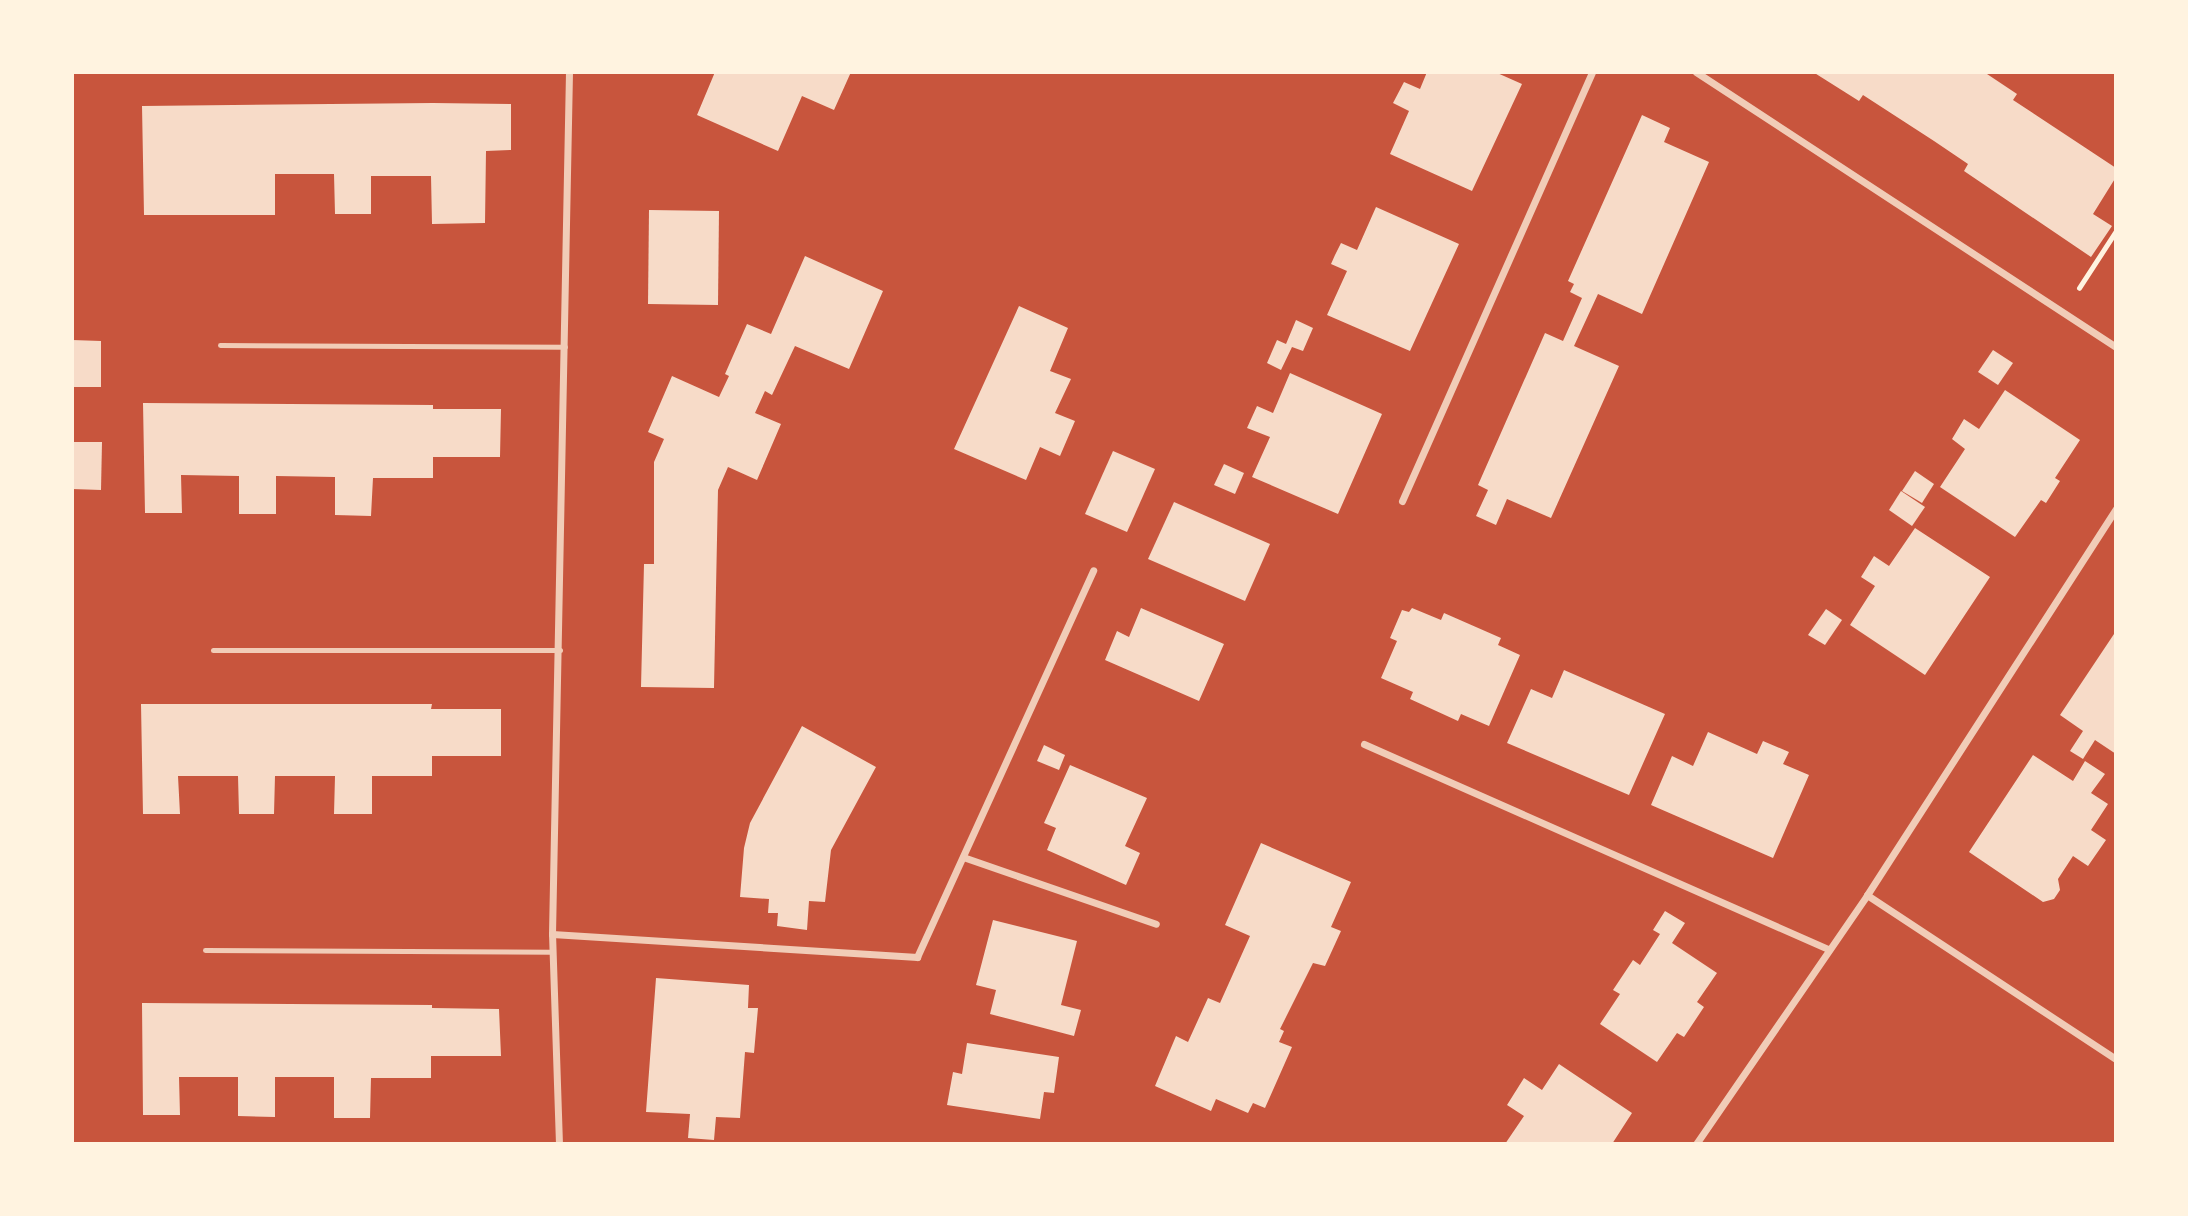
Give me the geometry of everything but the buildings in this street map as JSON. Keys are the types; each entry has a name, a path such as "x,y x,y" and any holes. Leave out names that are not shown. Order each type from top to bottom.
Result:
{"street":[{"path":"559,1144 552,934 560,650 569,72"},
{"path":"1402,501 1592,72"},
{"path":"1696,72 2116,347"},
{"path":"1696,1144 1867,895 2116,508"},
{"path":"552,934 917,957 1093,570"},
{"path":"1364,744 1828,949"},
{"path":"963,858 1156,924"},
{"path":"1867,895 2116,1059"}],"lane":[{"path":"220,345 565,347"},
{"path":"214,650 560,650"},
{"path":"205,950 553,952"}],"path":[{"path":"2063,312 2116,232"}]}
